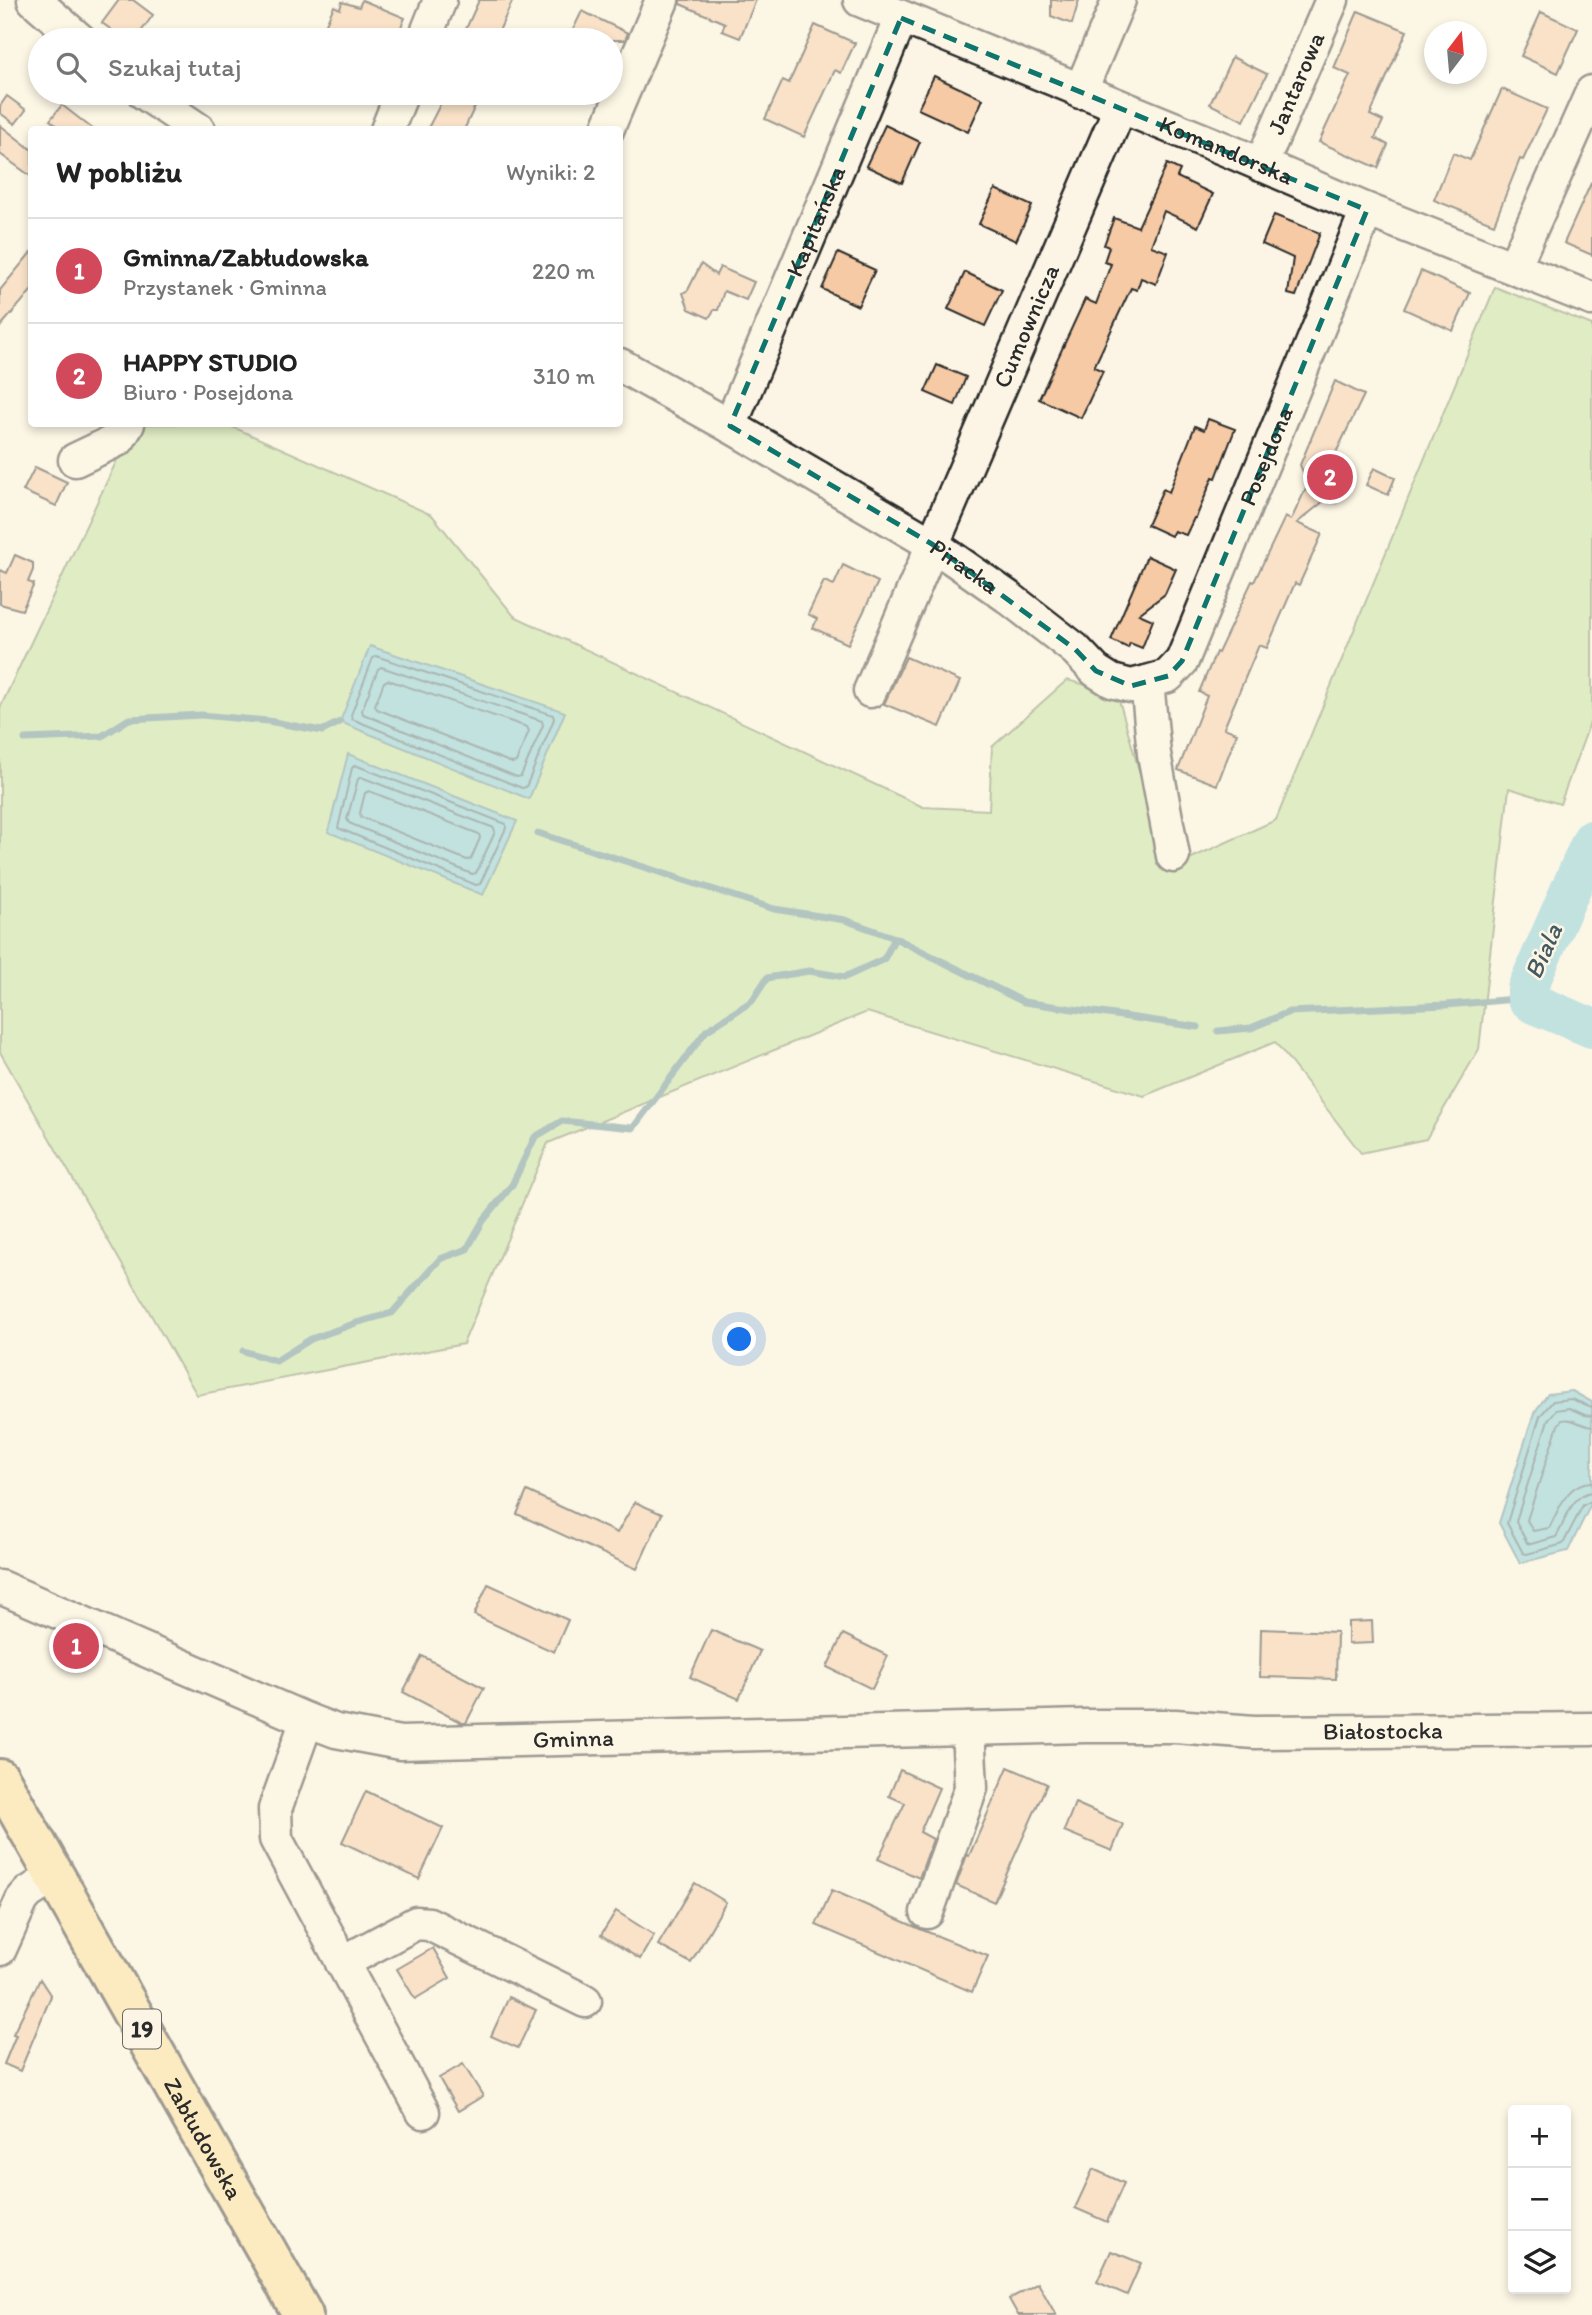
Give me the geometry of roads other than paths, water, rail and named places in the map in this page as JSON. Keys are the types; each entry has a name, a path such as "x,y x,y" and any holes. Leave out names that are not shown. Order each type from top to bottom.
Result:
{"highway":[{"name":"Zabłudowska","path":"0,1779 303,2315"}],"street":[{"path":"34,0 66,28"},
{"path":"429,28 440,0"},
{"path":"623,92 662,0"},
{"name":"Komandorska","path":"860,0 1367,210 1592,299"},
{"path":"1080,92 1119,0"},
{"name":"Jantarowa","path":"1261,165 1332,0"},
{"name":"Kapitańska","path":"730,426 901,18"},
{"path":"1514,267 1592,92"},
{"path":"162,105 193,126"},
{"path":"389,126 397,105"},
{"path":"609,126 618,105"},
{"name":"Cumownicza","path":"870,691 1120,108"},
{"name":"Posejdona","path":"1147,682 1168,676 1182,661 1367,210"},
{"name":"Piracka","path":"623,367 932,544 1066,641 1096,671 1112,681 1132,685 1147,682"},
{"path":"75,460 119,439 126,427"},
{"path":"1147,682 1154,754 1173,856"},
{"name":"Gminna","path":"0,1587 307,1720 336,1731 400,1743 968,1728 1175,1726"},
{"path":"307,1720 275,1809 276,1839 423,2112"},
{"name":"Białostocka","path":"1175,1726 1254,1732 1592,1729"},
{"path":"927,1912 971,1788 968,1728"},
{"path":"0,1950 22,1900 56,1875"},
{"path":"342,1963 415,1923 429,1924 585,2001"}],"water":[{"path":"370,646 565,712 529,799 340,722"},
{"path":"348,754 517,821 483,895 328,832"},
{"path":"1572,1391 1592,1402 1592,1502 1568,1551 1520,1563 1499,1523 1534,1413 1548,1394"}],"waterway":[{"path":"25,739 102,736 129,719 201,715 268,721 322,731 340,722"},
{"path":"538,833 774,909 845,920 895,938 1024,1002 1198,1027"},
{"name":"Biala","path":"1592,840 1527,989 1527,998 1534,1004 1592,1028"},
{"path":"243,1351 276,1361 311,1339 392,1313 440,1259 467,1249 483,1221 512,1185 535,1137 562,1121 633,1128 706,1031 752,1001 767,978 809,971 845,977 884,959 895,938"},
{"path":"1218,1031 1251,1028 1289,1012 1446,1005 1527,998"}],"place":[{"name":"HAPPY STUDIO","path":"1330,477"},
{"name":"Gminna/Zabłudowska","path":"76,1646"}]}
